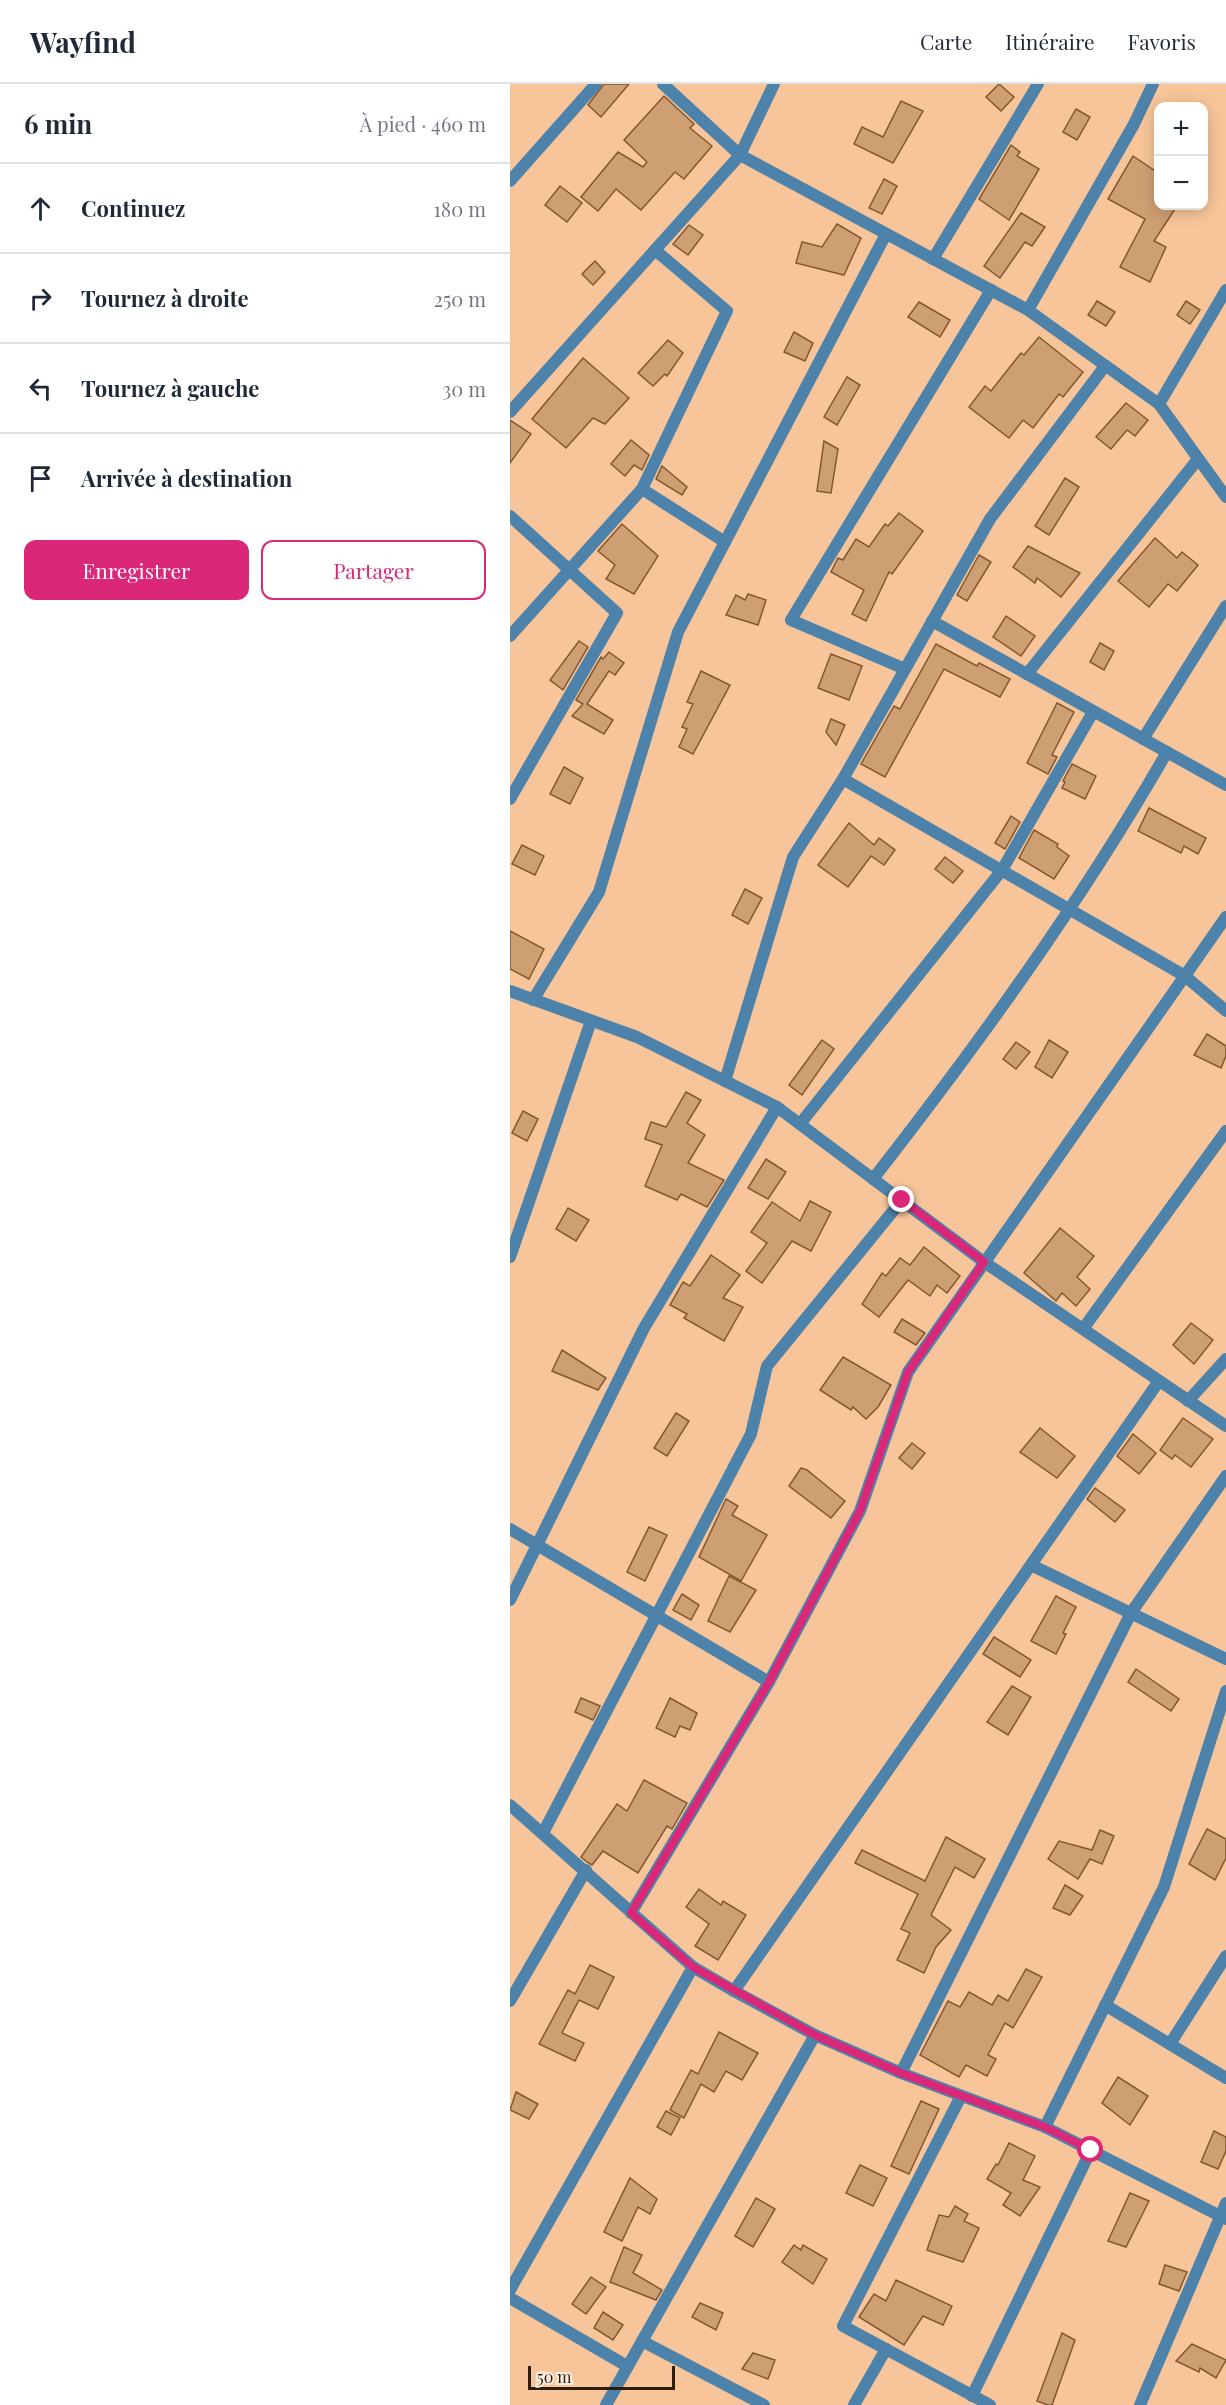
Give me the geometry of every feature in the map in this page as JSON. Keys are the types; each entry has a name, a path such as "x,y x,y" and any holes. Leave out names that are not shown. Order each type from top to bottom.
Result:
{"street":[{"path":"510,182 596,84"},
{"path":"663,84 740,155 1028,310 1159,404 1226,497"},
{"path":"510,412 740,155 774,84"},
{"path":"933,259 1038,84"},
{"path":"1028,310 1134,124 1153,84"},
{"path":"534,1000 600,892 678,632 886,234"},
{"path":"510,636 642,489 727,311 656,250"},
{"path":"905,669 790,620 991,290"},
{"path":"1159,404 1226,290"},
{"path":"725,1081 793,857 843,779 990,519 1105,366"},
{"path":"1027,674 1198,459"},
{"path":"642,489 725,542"},
{"path":"510,516 617,614 510,799"},
{"path":"1143,738 1226,606"},
{"path":"932,621 1226,785"},
{"path":"800,1124 1002,870 1093,712"},
{"path":"873,1179 957,1072 1125,825 1167,752"},
{"path":"843,779 1185,976 1226,1011"},
{"path":"631,1913 769,1682 860,1511 908,1372 1226,918"},
{"path":"510,991 637,1037 777,1107 984,1262 1226,1426"},
{"path":"510,1257 591,1020"},
{"path":"510,1600 644,1328 777,1107"},
{"path":"1083,1329 1226,1131"},
{"path":"543,1833 751,1434 767,1366 902,1200"},
{"path":"1188,1401 1226,1359"},
{"path":"734,1991 1159,1381"},
{"path":"901,2073 1131,1614 1226,1476"},
{"path":"510,1529 769,1682"},
{"path":"1031,1566 1226,1659"},
{"path":"1045,2127 1164,1887 1226,1691"},
{"path":"510,1806 586,1870 693,1967 734,1991 815,2035 901,2073 1045,2127 1223,2218"},
{"path":"510,2001 586,1870"},
{"path":"1170,2044 1226,1956"},
{"path":"510,2290 693,1967"},
{"path":"1105,2005 1226,2078"},
{"path":"606,2405 815,2035"},
{"path":"961,2096 843,2326 990,2405"},
{"path":"972,2396 1091,2150"},
{"path":"1140,2405 1223,2218 1226,2203"},
{"path":"510,2298 627,2366"},
{"path":"642,2340 764,2405"},
{"path":"854,2405 886,2349"}],"building":[{"path":"604,84 629,84 601,117 588,105"},
{"path":"999,84 1014,97 1001,111 986,97"},
{"path":"664,96 694,124 690,128 712,146 684,179 675,172 641,210 616,189 598,211 581,197 618,152 643,167 647,162 624,140"},
{"path":"901,101 923,111 893,163 854,144 862,127 883,137"},
{"path":"1076,109 1090,117 1077,140 1063,132"},
{"path":"1011,145 1020,152 1017,156 1039,169 1009,220 979,199"},
{"path":"1133,156 1154,170 1154,210 1174,210 1154,241 1166,247 1150,282 1120,267 1145,219 1108,199"},
{"path":"884,179 897,186 882,214 869,208"},
{"path":"560,186 582,203 567,222 545,205"},
{"path":"1021,213 1045,227 1032,246 1025,242 1000,278 984,266"},
{"path":"837,224 861,238 844,275 796,263 802,242 822,247"},
{"path":"689,225 703,235 688,255 673,244"},
{"path":"595,261 605,272 593,285 582,274"},
{"path":"1097,301 1115,312 1106,326 1088,315"},
{"path":"1186,301 1200,310 1190,324 1177,315"},
{"path":"919,302 950,320 940,337 908,317"},
{"path":"794,332 813,343 805,361 784,352"},
{"path":"1039,337 1083,372 1063,397 1059,394 1033,428 1023,420 1009,438 969,407 985,386 991,391 1021,353 1024,355"},
{"path":"668,340 683,353 667,376 665,374 653,386 638,373"},
{"path":"583,358 629,398 605,424 593,418 566,448 532,419"},
{"path":"847,377 860,385 837,425 824,417"},
{"path":"1126,403 1148,420 1135,436 1127,430 1111,449 1096,437"},
{"path":"510,420 531,434 510,463"},
{"path":"631,440 649,455 642,470 634,465 625,476 611,464"},
{"path":"824,441 838,449 831,493 817,491"},
{"path":"662,466 687,487 682,495 656,479"},
{"path":"1065,478 1079,487 1049,535 1035,526"},
{"path":"899,513 923,531 892,574 889,572 866,621 852,614 864,590 831,572 838,558 843,560 856,539 869,547 885,524 888,526"},
{"path":"622,524 658,556 634,594 606,579 615,565 598,551"},
{"path":"1155,538 1177,558 1182,552 1198,565 1177,591 1168,584 1149,607 1118,581"},
{"path":"1028,546 1080,573 1061,597 1037,578 1035,583 1013,567"},
{"path":"979,555 991,562 967,601 957,595"},
{"path":"748,594 766,600 758,625 726,615 736,595 745,600"},
{"path":"1006,616 1035,636 1021,656 993,637"},
{"path":"579,641 588,647 563,690 550,680"},
{"path":"1100,643 1114,651 1104,670 1090,662"},
{"path":"936,644 977,666 979,663 1010,679 1000,697 944,669 885,777 861,764 894,706 900,709"},
{"path":"609,652 624,663 615,675 609,671 587,704 613,720 604,734 572,716 583,704 576,700 601,657 603,659"},
{"path":"831,654 862,666 849,700 818,688"},
{"path":"701,671 730,685 693,754 679,747 687,729 682,727 693,704 687,702"},
{"path":"1057,703 1074,712 1052,755 1057,757 1048,774 1027,763"},
{"path":"831,719 845,725 836,745 826,732"},
{"path":"1072,764 1096,776 1085,799 1062,788"},
{"path":"564,767 583,778 570,804 550,794"},
{"path":"1149,808 1206,838 1198,854 1184,846 1181,853 1138,831"},
{"path":"1011,816 1020,822 1005,849 995,843"},
{"path":"849,823 874,845 879,838 895,850 884,865 871,856 848,887 818,865"},
{"path":"1034,830 1058,844 1057,847 1069,856 1054,879 1019,858"},
{"path":"522,845 544,856 535,875 512,864"},
{"path":"945,857 963,871 953,883 935,869"},
{"path":"745,889 762,898 748,924 732,915"},
{"path":"510,931 544,949 529,979 510,969"},
{"path":"1207,1034 1226,1046 1226,1056 1221,1068 1194,1055"},
{"path":"822,1040 834,1049 802,1095 789,1085"},
{"path":"1049,1040 1068,1052 1052,1078 1035,1067"},
{"path":"1016,1042 1030,1052 1016,1069 1003,1059"},
{"path":"686,1092 701,1100 687,1123 705,1135 688,1163 724,1180 707,1207 681,1194 677,1200 645,1186 662,1145 645,1139 651,1122 666,1127"},
{"path":"523,1111 538,1119 527,1141 512,1133"},
{"path":"766,1159 786,1172 768,1199 748,1188"},
{"path":"810,1201 831,1212 811,1251 792,1241 762,1283 746,1271 767,1243 751,1232 772,1202 800,1221"},
{"path":"568,1208 589,1220 576,1241 556,1229"},
{"path":"1060,1228 1094,1256 1077,1277 1090,1289 1076,1306 1062,1293 1056,1301 1024,1273"},
{"path":"924,1247 960,1276 947,1293 937,1285 930,1296 908,1280 879,1317 862,1304 882,1273 886,1276 900,1258 910,1265"},
{"path":"711,1255 740,1275 723,1298 743,1307 724,1341 684,1318 687,1314 670,1305 683,1282 690,1286"},
{"path":"902,1319 925,1333 916,1345 894,1332"},
{"path":"1191,1323 1213,1340 1194,1364 1173,1345"},
{"path":"562,1350 606,1378 598,1390 552,1371"},
{"path":"843,1357 891,1385 878,1407 866,1419 853,1407 851,1410 820,1390"},
{"path":"676,1413 689,1421 667,1456 654,1448"},
{"path":"1183,1418 1213,1439 1191,1467 1175,1455 1172,1459 1160,1450"},
{"path":"1040,1428 1075,1456 1057,1478 1020,1452"},
{"path":"1133,1434 1156,1453 1139,1474 1117,1456"},
{"path":"912,1443 925,1453 912,1469 899,1458"},
{"path":"801,1468 807,1470 845,1501 831,1518 789,1486"},
{"path":"1095,1488 1125,1510 1115,1522 1087,1499"},
{"path":"726,1499 738,1506 732,1515 767,1535 741,1581 699,1557"},
{"path":"649,1527 667,1535 645,1581 627,1572"},
{"path":"729,1576 756,1590 730,1632 708,1621"},
{"path":"682,1594 699,1605 691,1620 673,1610"},
{"path":"1056,1596 1076,1607 1056,1654 1031,1641"},
{"path":"994,1637 1031,1660 1020,1677 983,1654"},
{"path":"1136,1669 1179,1699 1171,1711 1128,1682"},
{"path":"1012,1686 1031,1697 1008,1735 987,1722"},
{"path":"581,1698 600,1706 593,1720 575,1712"},
{"path":"670,1698 697,1713 690,1730 680,1726 675,1737 656,1728"},
{"path":"644,1780 687,1803 672,1829 667,1826 638,1873 603,1851 592,1865 587,1862 581,1857 617,1804 627,1811"},
{"path":"1207,1829 1226,1839 1226,1858 1215,1880 1189,1864"},
{"path":"1100,1830 1114,1836 1102,1864 1090,1859 1078,1879 1048,1859 1059,1841 1092,1850"},
{"path":"946,1837 985,1859 974,1878 955,1867 931,1915 951,1930 936,1947 924,1973 897,1960 910,1933 901,1929 918,1894 855,1863 862,1850 925,1881"},
{"path":"1065,1885 1083,1896 1070,1915 1053,1908"},
{"path":"699,1889 721,1905 723,1901 746,1915 718,1960 695,1946 709,1924 686,1907"},
{"path":"590,1965 614,1977 598,2009 579,2000 562,2033 584,2043 575,2061 539,2044 568,1990 575,1994"},
{"path":"1026,1969 1042,1977 1013,2028 1005,2023 988,2055 996,2059 987,2076 966,2065 959,2077 920,2055 948,2001 960,2007 969,1992 992,2005 998,1995 1008,2001"},
{"path":"719,2032 758,2053 742,2080 726,2071 714,2092 701,2084 684,2118 670,2110 691,2070 698,2074"},
{"path":"1118,2077 1148,2096 1130,2125 1102,2103"},
{"path":"516,2092 538,2104 529,2119 510,2110"},
{"path":"921,2101 939,2109 909,2174 891,2166"},
{"path":"666,2111 680,2118 671,2135 657,2127"},
{"path":"1214,2131 1226,2137 1226,2151 1218,2169 1201,2162"},
{"path":"1009,2143 1035,2156 1023,2180 1040,2187 1020,2216 1003,2205 1011,2193 987,2179 996,2164 998,2165"},
{"path":"860,2165 887,2178 873,2206 846,2193"},
{"path":"630,2178 657,2199 650,2214 638,2207 622,2241 604,2232"},
{"path":"1130,2193 1149,2201 1126,2247 1108,2241"},
{"path":"756,2198 775,2209 753,2247 735,2236"},
{"path":"955,2206 968,2214 964,2221 979,2228 963,2262 927,2250 939,2215 949,2217"},
{"path":"794,2245 801,2250 803,2245 827,2259 813,2284 782,2262"},
{"path":"624,2247 642,2255 633,2273 662,2290 656,2300 610,2282"},
{"path":"1165,2265 1187,2272 1179,2291 1159,2284"},
{"path":"591,2277 606,2287 586,2314 572,2304"},
{"path":"896,2280 952,2306 943,2325 923,2316 904,2345 859,2317 874,2294 886,2301"},
{"path":"700,2303 723,2313 716,2330 692,2317"},
{"path":"603,2312 623,2325 613,2340 594,2328"},
{"path":"1062,2333 1075,2340 1052,2405 1048,2405 1037,2401"},
{"path":"1192,2344 1226,2360 1216,2378 1200,2368 1199,2372 1176,2361"},
{"path":"753,2353 775,2360 768,2379 742,2369"}],"route":[{"path":"902,1200 984,1262 908,1372 860,1511 769,1682 631,1913 693,1967 815,2035 901,2073 1045,2127 1091,2150"}]}
